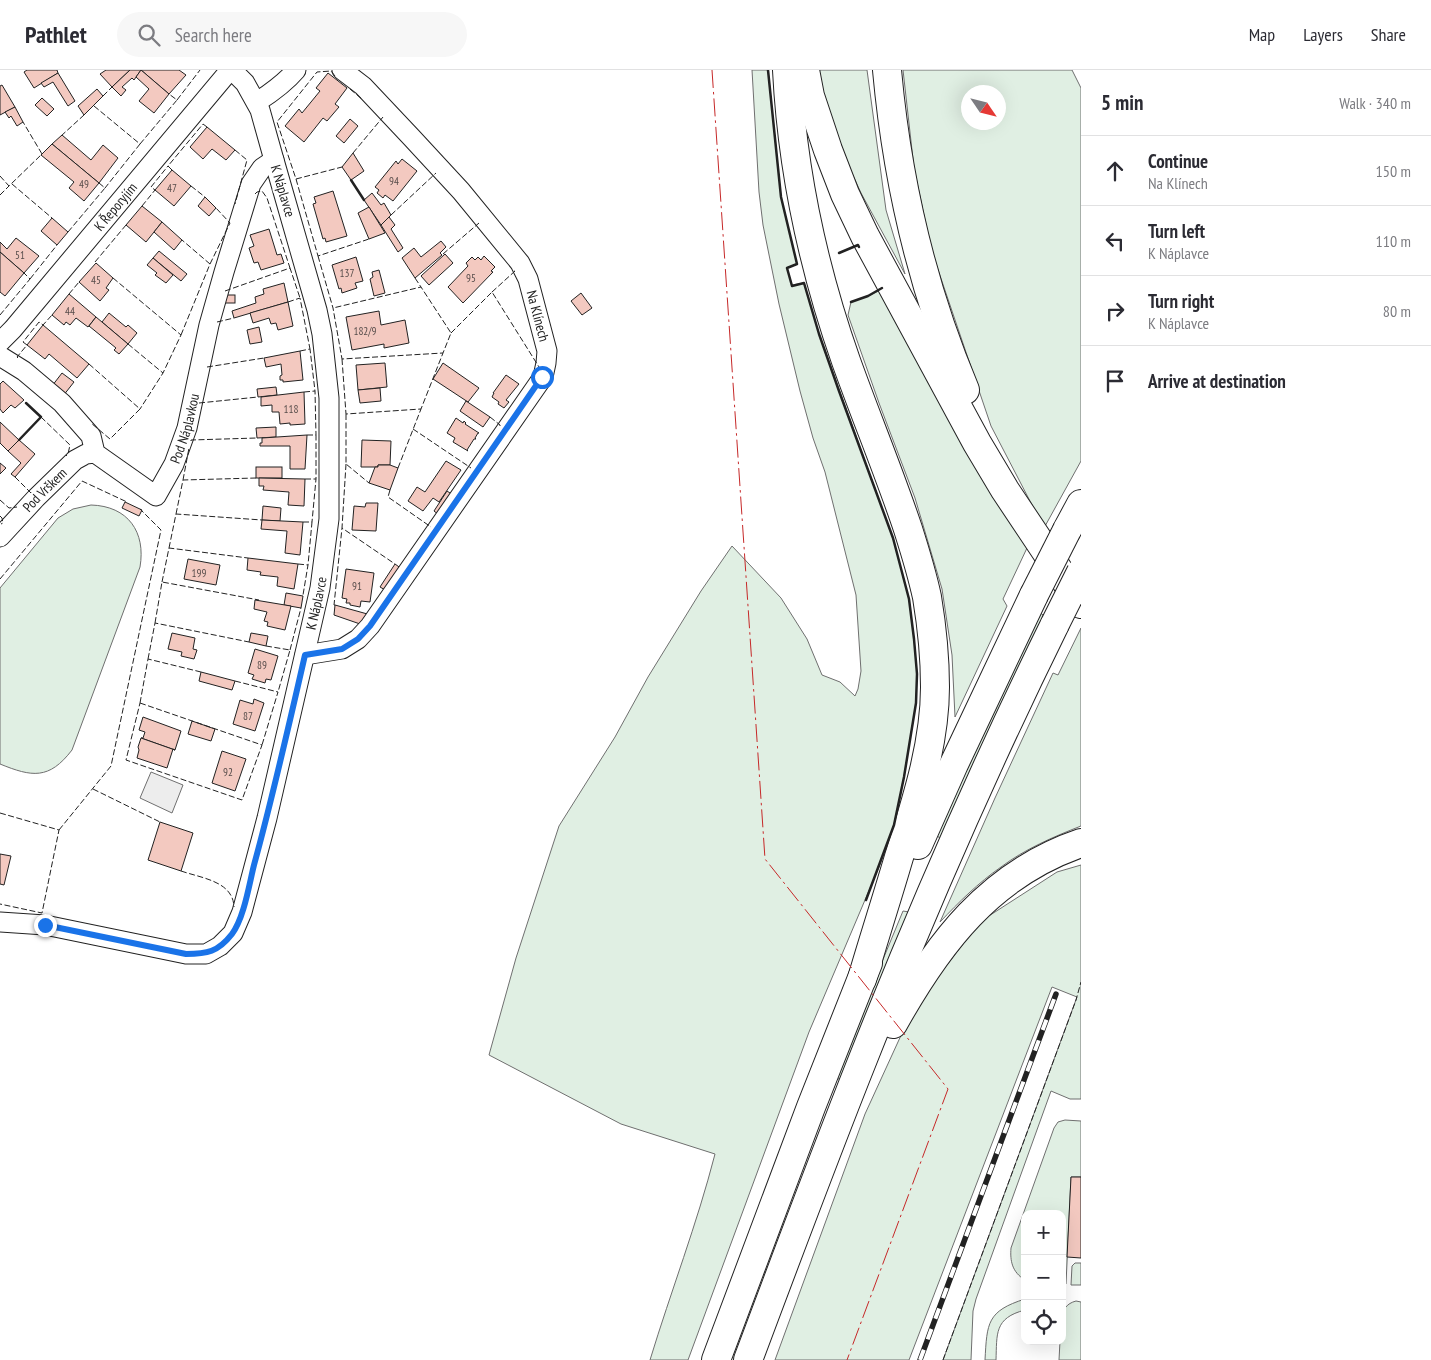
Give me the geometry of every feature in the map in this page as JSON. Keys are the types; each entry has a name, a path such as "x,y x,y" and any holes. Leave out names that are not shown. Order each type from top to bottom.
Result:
{"highway":[{"path":"787,70 790,115 798,172 813,249 838,340 897,496 912,543 926,595 934,662 934,712 921,781 906,837 862,979"},
{"path":"805,70 810,96 831,158 845,194 865,236 977,443 1036,538 1081,604"},
{"path":"887,70 902,184 916,244 934,307 975,414 1036,538"},
{"path":"716,1360 807,1116 916,849 1034,595 1081,504"},
{"path":"748,1360 840,1119 950,849 1081,572"},
{"path":"840,1119 910,994 929,963 956,928 985,899 1016,875 1045,858 1081,843"}],"street":[{"name":"K Náplavce","path":"0,922 45,925 186,954 206,954 220,946 233,933 242,912 267,818 320,588 329,519 329,398 322,334 317,310 260,110 245,83 231,70"},
{"name":"K Řeporyjím","path":"1,355 13,329 231,70"},
{"path":"257,102 289,79 296,70"},
{"name":"Na Klínech","path":"305,655 342,649 358,639 370,626 542,377 547,351 528,279 520,263 461,191 362,86 342,70"},
{"name":"Pod Náplavkou","path":"95,453 156,496 174,464 187,428 209,325 251,184 262,168 274,160"},
{"path":"1,355 24,371 62,403 91,436 95,453"},
{"name":"Pod Vrškem","path":"0,537 75,460 86,454 95,453"}],"green space":[{"path":"752,70 768,70 781,197 797,264 787,268 792,285 804,283 819,334 893,538 909,599 917,674 916,703 894,825 879,867 809,1032 688,1360 650,1360 715,1154 621,1124 489,1055 516,958 559,826 615,737 648,677 701,591 732,546 781,598 807,639 822,675 840,682 855,696 858,689 861,671 856,595 825,472 800,391 779,304 763,225 759,192"},
{"path":"814,70 867,70 886,210 905,274 861,193 834,134"},
{"path":"903,70 1072,70 1081,88 1081,461 1044,528 991,426 931,249 914,168"},
{"path":"882,289 1027,548 1003,599 1007,606 955,717 952,655 942,589 915,498 848,315 851,302"},
{"path":"91,505 115,510 132,523 140,543 140,567 72,750 56,767 48,771 39,773 22,772 0,764 0,588 58,518 73,509"},
{"path":"1039,612 1046,617 942,841 936,834"},
{"path":"1081,628 1081,826 1040,844 1010,861 977,886 940,922 1053,673 1058,675"},
{"path":"1081,865 1081,1099 1070,1099 1051,1091 976,1299 973,1311 971,1360 943,1360 1077,997 1052,987 909,1360 775,1360 865,1114 914,1007 981,921 1057,872"},
{"path":"903,911 909,912 842,1081 837,1078 853,1032"},
{"path":"1065,1120 1081,1121 1081,1177 1071,1177 1066,1284 1066,1210 1025,1210 1054,1128 1058,1122"},
{"path":"1021,1220 1021,1277 1013,1266 1011,1248"},
{"path":"1075,1263 1081,1263 1081,1285 1071,1285 1072,1266"},
{"path":"1021,1301 1021,1311 1002,1322 997,1335 996,1360 985,1360 987,1337 992,1320 1003,1308"},
{"path":"1081,1302 1081,1360 1059,1360 1060,1345 1066,1345 1066,1307 1070,1303"}],"shaded area":[{"path":"151,772 183,785 172,813 140,798"}],"building":[{"path":"27,70 57,70 58,73 34,88 24,72"},
{"path":"106,70 130,70 112,87 100,74"},
{"path":"130,70 141,70 134,80 132,78 122,87 126,90 121,96 112,87"},
{"path":"141,70 179,70 186,75 169,94"},
{"path":"141,70 169,94 154,113 139,101 149,89 136,77"},
{"path":"58,73 75,101 68,106 53,82 44,87 41,83"},
{"path":"328,73 347,88 335,104 339,107 327,121 323,118 304,142 285,126 299,109 302,113 320,91 316,88"},
{"path":"2,85 15,107 0,115 0,86"},
{"path":"97,89 103,96 84,115 78,106"},
{"path":"42,98 54,109 47,116 35,105"},
{"path":"15,107 23,122 17,126 11,116 9,118 5,112"},
{"path":"350,119 358,126 344,143 336,136"},
{"path":"207,127 235,150 226,160 212,149 203,159 190,147"},
{"path":"62,135 91,160 103,145 118,158 99,183 52,144"},
{"path":"52,144 99,183 84,201 69,188 74,182 41,155"},
{"path":"353,153 364,171 351,180 342,167"},
{"path":"402,159 417,171 393,201 385,195 383,198 377,193 379,190 375,187 396,161 398,164"},
{"path":"172,170 191,186 174,206 155,190"},
{"path":"333,191 347,236 326,242 325,238 323,239 313,204 316,203 314,197"},
{"path":"372,193 381,205 384,203 391,215 381,225 364,200"},
{"path":"205,197 216,208 209,216 198,206"},
{"path":"142,206 162,222 146,242 126,225"},
{"path":"369,207 385,233 369,239 358,213"},
{"path":"389,217 395,225 391,229 403,248 398,252 381,225"},
{"path":"52,218 68,232 57,245 41,231"},
{"path":"162,222 182,240 174,250 154,232"},
{"path":"269,229 277,255 281,254 284,263 261,270 258,262 254,263 249,248 254,246 250,235"},
{"path":"16,238 39,256 24,273 0,252 0,242 7,249"},
{"path":"441,241 446,247 440,253 442,255 415,278 402,258 414,248 421,257"},
{"path":"159,251 187,274 181,281 153,258"},
{"path":"0,252 24,273 5,296 0,292"},
{"path":"445,254 453,263 429,285 421,276"},
{"path":"484,256 495,267 491,271 493,272 463,303 448,287 468,266 466,263 472,257 475,260 478,257 481,260"},
{"path":"356,257 363,281 355,283 357,288 342,293 332,265"},
{"path":"153,258 173,275 166,283 155,275 157,273 147,265"},
{"path":"96,263 113,278 106,288 109,290 100,301 79,282"},
{"path":"379,270 385,293 374,296 370,279 373,277 372,272"},
{"path":"284,283 288,302 234,318 232,311 256,303 255,297 264,294 263,289"},
{"path":"581,293 592,308 582,315 571,301"},
{"path":"69,294 96,317 88,327 76,318 70,325 66,322 64,325 52,315"},
{"path":"222,295 235,295 235,303 222,303"},
{"path":"288,302 293,326 278,330 276,323 271,324 269,318 253,323 250,313"},
{"path":"379,311 381,325 405,320 409,343 384,348 384,344 352,350 346,317"},
{"path":"109,313 126,327 128,325 137,333 128,344 102,322"},
{"path":"96,317 128,344 119,354 114,350 116,348 89,326"},
{"path":"43,325 89,364 77,378 49,354 45,359 27,345"},
{"path":"259,327 262,342 250,344 247,330"},
{"path":"300,351 303,380 283,382 283,380 280,380 282,375 281,364 266,367 264,358"},
{"path":"385,363 387,387 358,390 356,365"},
{"path":"443,363 479,388 468,402 433,379"},
{"path":"62,373 74,382 63,396 52,386"},
{"path":"506,375 519,384 506,400 509,402 504,408 492,397"},
{"path":"3,381 24,400 15,408 11,405 3,413 0,409 0,384"},
{"path":"276,387 277,395 258,397 257,389"},
{"path":"380,388 381,401 360,403 358,390"},
{"path":"304,392 305,424 280,424 279,412 272,412 272,405 261,406 261,397"},
{"path":"466,401 490,417 483,427 460,411"},
{"path":"456,418 463,423 464,421 465,424 479,433 468,451 453,442 455,438 447,433"},
{"path":"0,422 19,440 8,451 0,443"},
{"path":"276,427 276,437 257,438 256,428"},
{"path":"307,435 305,469 290,469 290,446 260,446 262,438"},
{"path":"19,440 35,454 15,477 11,474 21,463 8,451"},
{"path":"362,440 391,441 390,465 361,467"},
{"path":"446,461 461,470 439,502 433,498 423,511 408,501 417,487 425,492"},
{"path":"0,463 6,468 0,474"},
{"path":"378,465 390,465 398,468 390,490 369,483 375,467 378,467"},
{"path":"256,467 282,467 282,478 256,478"},
{"path":"259,478 305,479 304,506 288,505 289,492 263,490 264,486 259,486"},
{"path":"447,491 453,495 439,515 434,511"},
{"path":"125,502 142,510 139,516 122,508"},
{"path":"366,503 378,503 376,531 352,530 354,506 365,507"},
{"path":"263,506 281,508 280,521 262,520"},
{"path":"262,520 303,522 300,555 285,553 287,531 261,529"},
{"path":"248,558 298,564 294,589 277,586 278,577 260,575 261,572 247,570"},
{"path":"188,559 220,565 216,585 184,579"},
{"path":"395,564 402,569 387,591 380,587"},
{"path":"346,569 374,573 370,602 361,601 360,607 346,603 347,599 342,598"},
{"path":"286,593 303,596 301,608 284,605"},
{"path":"255,600 291,606 285,630 267,626 268,622 264,621 267,612 254,609"},
{"path":"335,605 371,615 363,625 334,615"},
{"path":"172,633 195,638 193,649 197,650 194,659 181,656 182,652 168,649"},
{"path":"251,633 268,636 266,646 249,642"},
{"path":"255,649 278,656 271,680 266,679 265,683 252,679 254,675 248,673"},
{"path":"201,672 235,681 232,690 199,681"},
{"path":"254,699 264,703 255,731 233,724 240,700 253,704"},
{"path":"143,717 181,731 175,750 141,738 143,738 145,732 139,730"},
{"path":"192,721 215,729 211,741 188,734"},
{"path":"141,738 173,749 167,768 137,758"},
{"path":"222,751 246,759 235,791 212,783"},
{"path":"160,822 193,833 181,871 148,860"},
{"path":"0,854 11,856 4,885 0,884"},
{"path":"1071,1177 1081,1177 1081,1258 1067,1257"}],"railway":[{"path":"920,1360 1056,994"}],"fence":[{"path":"177,100 200,70"},
{"path":"335,76 331,71 317,72 277,122 296,179 342,167"},
{"path":"103,96 112,87"},
{"path":"350,89 362,99"},
{"path":"140,144 177,100 169,94"},
{"path":"94,106 140,144 105,188"},
{"path":"61,136 84,115"},
{"path":"353,153 383,117"},
{"path":"0,176 9,186 42,154 23,122"},
{"path":"172,170 168,166 203,124 207,127"},
{"path":"235,150 247,160 235,204"},
{"path":"142,206 155,190 151,187 168,166"},
{"path":"391,215 436,173"},
{"path":"296,179 318,256 369,239"},
{"path":"68,232 105,188 99,183"},
{"path":"12,184 52,218"},
{"path":"0,195 9,186"},
{"path":"191,186 205,197"},
{"path":"255,194 262,191 267,198 290,268"},
{"path":"210,264 230,223 216,208"},
{"path":"443,254 479,223"},
{"path":"95,262 126,225"},
{"path":"181,335 210,264 182,240"},
{"path":"30,279 57,245"},
{"path":"318,256 333,308 342,359 443,353 451,333 421,287 333,308"},
{"path":"225,291 290,268 300,298"},
{"path":"492,292 514,270"},
{"path":"0,315 30,279 24,273"},
{"path":"113,278 181,335 163,373"},
{"path":"415,278 421,287"},
{"path":"69,294 79,282"},
{"path":"451,333 492,292 539,367"},
{"path":"288,302 300,298 310,349"},
{"path":"18,358 27,345 23,342 39,322 43,325 52,315"},
{"path":"217,322 234,318"},
{"path":"128,344 163,373 140,409"},
{"path":"300,351 310,349 315,391"},
{"path":"342,359 346,414 421,409 443,353"},
{"path":"207,367 264,358"},
{"path":"89,364 140,409 110,439 91,423"},
{"path":"304,392 315,391 316,435"},
{"path":"199,403 258,397"},
{"path":"398,468 421,409"},
{"path":"346,414 346,464 369,483"},
{"path":"41,417 70,445 66,456"},
{"path":"490,417 500,426"},
{"path":"413,429 471,468"},
{"path":"307,435 316,435 316,479"},
{"path":"191,441 257,438"},
{"path":"183,480 189,448"},
{"path":"346,464 342,528 395,564"},
{"path":"15,477 32,492"},
{"path":"176,514 183,480 256,478"},
{"path":"305,479 316,479 312,522"},
{"path":"0,579 82,481 127,502"},
{"path":"390,490 388,497 431,527"},
{"path":"0,500 9,508 17,507"},
{"path":"59,830 111,766 161,530 140,509"},
{"path":"169,548 176,514 262,520"},
{"path":"0,516 3,523 1,524"},
{"path":"303,522 312,522 308,565"},
{"path":"335,605 342,528"},
{"path":"162,582 169,548 248,558"},
{"path":"298,564 308,565 303,595"},
{"path":"155,623 162,582 259,600"},
{"path":"290,650 301,608"},
{"path":"148,659 155,623 249,642"},
{"path":"266,646 290,650 278,692"},
{"path":"140,703 148,659 201,672"},
{"path":"235,681 278,692 262,745"},
{"path":"140,703 262,745 242,800 126,760 140,703"},
{"path":"93,789 160,822"},
{"path":"0,813 59,830 42,913 0,904"},
{"path":"181,871 222,886 228,891 234,907"},
{"path":"41,920 42,913"},
{"path":"943,1360 1081,982"}],"wall":[{"path":"768,70 781,197 797,264 787,268 792,286 804,283 819,334 893,538 909,599 914,639 917,674 916,703 904,777 894,825 866,900"},
{"path":"351,180 364,200"},
{"path":"839,253 858,245 859,247"},
{"path":"851,302 868,296 882,288"},
{"path":"19,440 41,417 26,403"}],"power":[{"path":"712,70 765,859 948,1089 847,1360"}],"route":[{"path":"45,925 186,954 206,954 220,946 233,933 242,912 267,818 305,655 342,649 358,639 370,626 542,377"}]}
